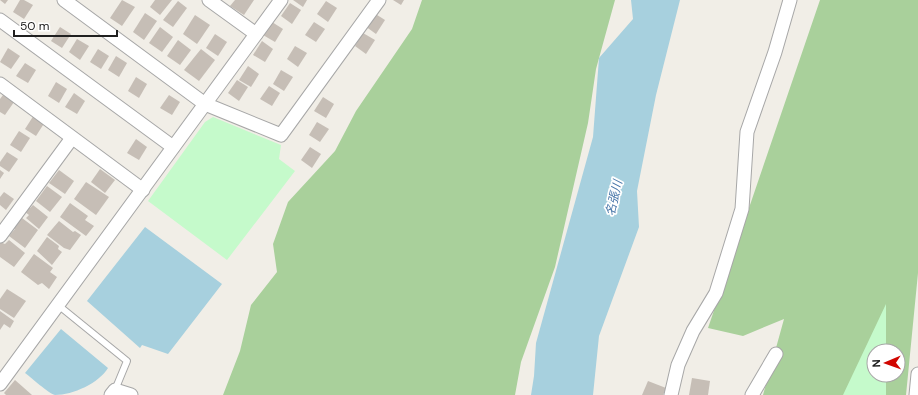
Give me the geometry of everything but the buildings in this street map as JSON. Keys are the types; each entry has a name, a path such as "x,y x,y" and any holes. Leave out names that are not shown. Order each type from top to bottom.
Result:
{"street":[{"path":"64,0 205,104 281,136 379,0"},
{"path":"209,0 256,34"},
{"path":"0,384 281,0"},
{"path":"671,395 681,358 693,331 716,293 742,208 747,132 775,52 790,0"},
{"path":"0,20 173,147"},
{"path":"1,87 142,190"},
{"path":"0,236 72,138"},
{"path":"752,395 776,354"},
{"path":"916,395 918,374"},
{"path":"113,393 131,395"}],"lane":[{"path":"58,305 127,361 113,393"}],"green space":[{"path":"422,0 615,0 596,69 588,123 555,267 521,362 515,395 223,395 240,351 251,305 277,272 273,244 288,202 335,151 356,111 412,29"},
{"path":"820,0 918,0 918,273 906,395 763,395 784,319 743,336 708,328"},
{"path":"213,117 281,145 279,159 295,171 227,260 148,201 205,122"},
{"path":"886,304 886,343 868,343"},
{"path":"866,346 866,383 886,383 886,395 843,395"}],"water":[{"name":"名張川","path":"631,0 680,0 656,95 637,191 639,227 599,336 593,395 531,395 536,343 593,137 599,58 633,19"},
{"path":"145,227 222,284 168,354 142,345 140,348 87,301"},
{"path":"61,329 108,368 98,379 85,387 70,393 55,395 25,373"}]}
